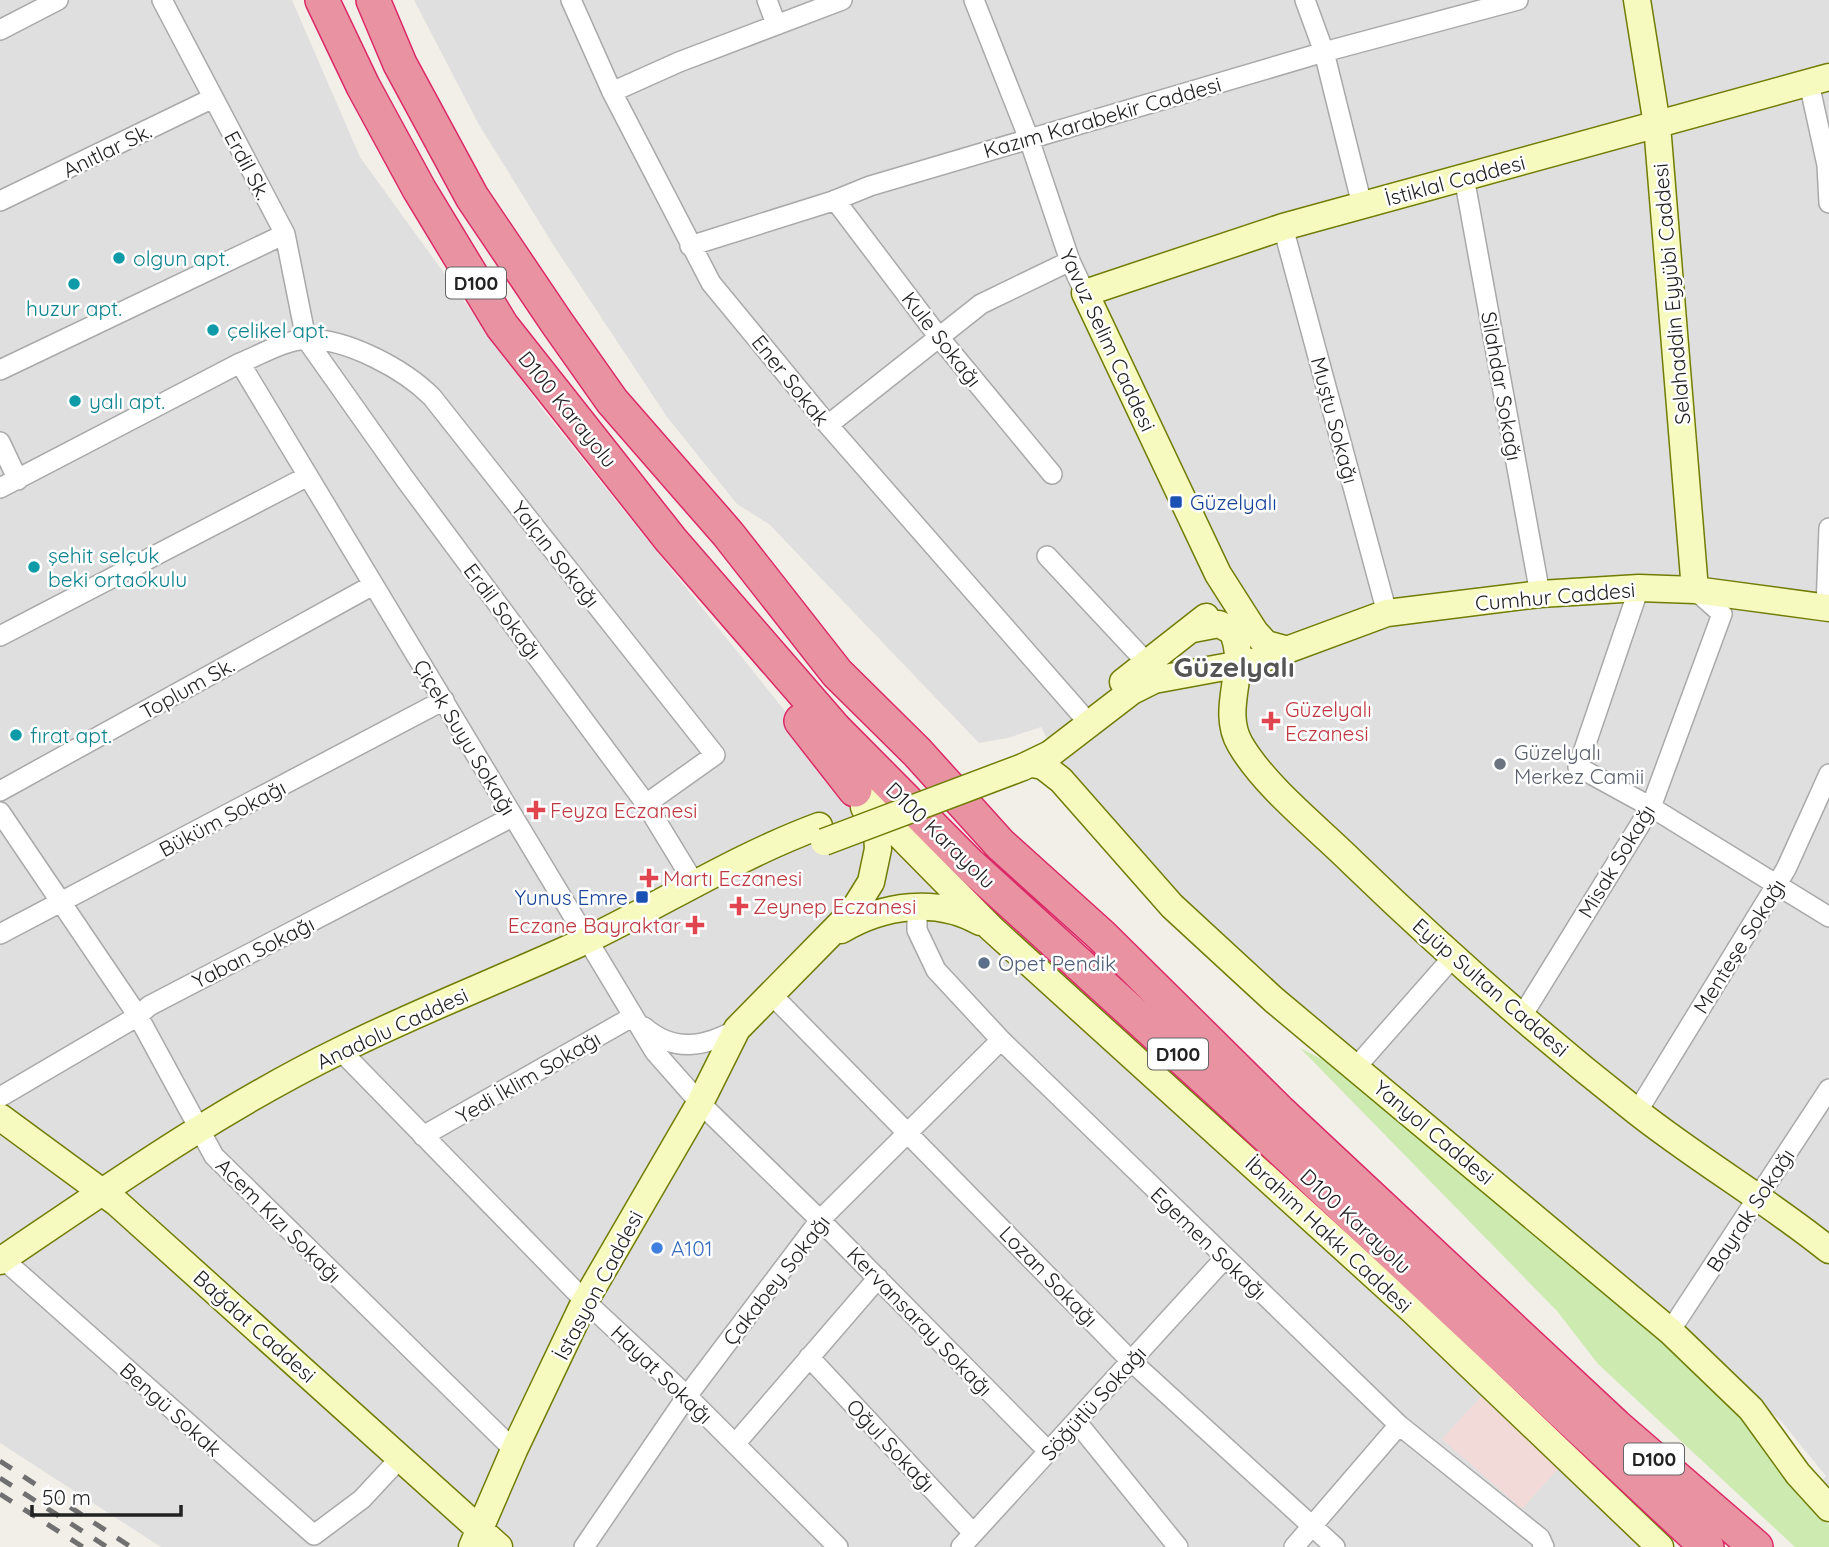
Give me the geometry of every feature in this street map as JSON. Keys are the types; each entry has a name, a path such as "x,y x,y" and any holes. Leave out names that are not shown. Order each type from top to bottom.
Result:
{"highway":[{"name":"D100 Karayolu","path":"322,0 363,86 419,189 502,326 671,540 835,730 970,864 1224,1096 1707,1547"},
{"name":"D100 Karayolu","path":"373,0 400,64 472,197 557,323 612,401 727,534 837,673 917,752 1000,844 1101,935 1280,1112 1616,1426 1756,1547"},
{"path":"671,540 763,673 855,790"}],"street":[{"path":"0,30 58,0"},
{"name":"Erdil Sk.","path":"162,0 285,234 306,339"},
{"name":"Ener Sokak","path":"571,0 612,92 711,283 828,425 1080,713"},
{"path":"767,0 776,24"},
{"path":"612,92 679,62 842,0"},
{"name":"Yavuz Selim Caddesi","path":"974,0 1029,139 1070,261 1218,574 1255,632 1266,644 1288,650"},
{"path":"1305,0 1324,52 1362,205"},
{"name":"Kazım Karabekir Caddesi","path":"690,246 835,200 870,186 1324,52 1518,0"},
{"name":"Selahaddin Eyyübi Caddesi","path":"1637,0 1657,125 1695,590"},
{"path":"1819,80 1829,203"},
{"name":"İstiklal Caddesi","path":"1084,293 1283,227 1819,80"},
{"name":"Anıtlar Sk.","path":"0,201 213,98"},
{"name":"Silahdar Sokağı","path":"1464,177 1540,594"},
{"name":"Kule Sokağı","path":"835,200 938,336 1052,474"},
{"name":"Muştu Sokağı","path":"1283,227 1387,613"},
{"path":"0,370 285,234"},
{"path":"828,425 981,304 1070,261"},
{"path":"0,442 9,484 240,363 306,339"},
{"name":"Yalçın Sokağı","path":"306,339 376,358 404,372 432,397 715,755 646,804"},
{"name":"Erdil Sokağı","path":"306,339 405,479 646,804 696,886"},
{"name":"Çiçek Suyu Sokağı","path":"240,363 632,1017 655,1052 700,1103"},
{"path":"0,636 308,475"},
{"path":"1828,607 1829,528"},
{"path":"1047,556 1148,664"},
{"name":"Anadolu Caddesi","path":"1022,762 1080,713 1148,664 1212,612 1217,602 1218,574"},
{"name":"Toplum Sk.","path":"0,791 373,584"},
{"path":"1639,588 1578,767 1651,807 1829,917"},
{"name":"Cumhur Caddesi","path":"1288,650 1387,613 1540,594 1639,588 1695,590 1828,607"},
{"name":"Misak Sokağı","path":"1522,1016 1651,807 1722,614 1695,590"},
{"path":"1193,629 1211,624 1226,626 1235,637 1233,662"},
{"name":"Anadolu Caddesi","path":"1,1260 99,1191 197,1128 340,1050 587,940 750,856 822,834 1050,754 1143,685 1176,674 1288,650"},
{"name":"Eyüp Sultan Caddesi","path":"1233,662 1232,709 1238,742 1247,755 1314,825 1453,957 1637,1112 1829,1250"},
{"name":"Büküm Sokağı","path":"0,934 62,904 444,700"},
{"name":"Yanyol Caddesi","path":"1022,762 1043,766 1061,780 1172,906 1274,1000 1357,1066 1670,1331 1751,1409 1798,1474 1829,1508"},
{"name":"Menteşe Sokağı","path":"1637,1112 1777,883 1829,774"},
{"name":"İbrahim Hakkı Caddesi","path":"855,790 991,928 1402,1301 1660,1547"},
{"name":"İstasyon Caddesi","path":"632,1017 655,1037 671,1044 690,1046 716,1041 737,1029 772,995 827,939 862,897 876,867 877,834 855,790"},
{"name":"Acem Kızı Sokağı","path":"0,812 138,1016 214,1156 514,1450"},
{"name":"Yaban Sokağı","path":"0,1097 138,1016 149,1006 512,817"},
{"path":"827,939 876,913 917,907 950,910 991,928"},
{"name":"Egemen Sokağı","path":"917,907 917,930 936,970 1001,1040 1399,1425 1539,1538 1544,1547"},
{"path":"1357,1066 1453,957"},
{"name":"Lozan Sokağı","path":"772,995 1131,1361 1335,1547"},
{"name":"Yedi İklim Sokağı","path":"423,1136 632,1017"},
{"name":"İstasyon Caddesi","path":"475,1537 585,1301 700,1103 737,1029"},
{"name":"Çakabey Sokağı","path":"584,1547 687,1396 820,1220 1001,1040"},
{"name":"Hayat Sokağı","path":"340,1050 585,1301 687,1396 838,1547"},
{"name":"Bayrak Sokağı","path":"1670,1331 1829,1089"},
{"name":"Kervansaray Sokağı","path":"700,1103 820,1220 1048,1451"},
{"name":"Bağdat Caddesi","path":"0,1117 99,1191 402,1456 475,1537 499,1547"},
{"name":"Söğütlü Sokağı","path":"967,1540 1225,1258"},
{"name":"Bengü Sokak","path":"1,1260 314,1535 362,1499 402,1456"},
{"path":"735,1444 878,1278"},
{"name":"Oğul Sokağı","path":"809,1357 967,1540"},
{"path":"1076,1421 1175,1546"},
{"path":"1294,1547 1399,1425"}],"shaded area":[{"path":"0,0 292,0 360,157 543,410 822,757 1657,1547 161,1547 0,1443"},
{"path":"414,0 1829,0 1829,1496 1818,1485 1826,1476 1781,1421 1314,1026 1124,844 1063,768 1041,727 1008,738 979,743 769,524 737,504 667,417 554,246 478,123"},
{"path":"1488,1389 1565,1461 1522,1509 1442,1439"}],"green space":[{"path":"1300,1048 1349,1073 1668,1346 1758,1431 1803,1495 1829,1525 1829,1547 1795,1547 1598,1364 1557,1311"}],"railway":[{"path":"0,1461 131,1547"},
{"path":"0,1478 107,1547"},
{"path":"0,1494 83,1547"}],"place":[{"name":"olgun apt.","path":"119,258"},
{"name":"huzur apt.","path":"74,284"},
{"name":"çelikel apt.","path":"213,330"},
{"name":"yalı apt.","path":"75,401"},
{"name":"Güzelyalı","path":"1176,502"},
{"name":"şehit selçuk beki ortaokulu","path":"34,567"},
{"name":"Güzelyalı Eczanesi","path":"1271,721"},
{"name":"fırat apt.","path":"16,735"},
{"name":"Güzelyalı Merkez Camii","path":"1500,764"},
{"name":"Feyza Eczanesi","path":"536,810"},
{"name":"Martı Eczanesi","path":"649,878"},
{"name":"Yunus Emre","path":"642,897"},
{"name":"Zeynep Eczanesi","path":"739,906"},
{"name":"Eczane Bayraktar","path":"695,925"},
{"name":"Opet Pendik","path":"984,963"},
{"name":"A101","path":"657,1248"}],"district":[{"name":"Güzelyalı","path":"1234,666"}]}
